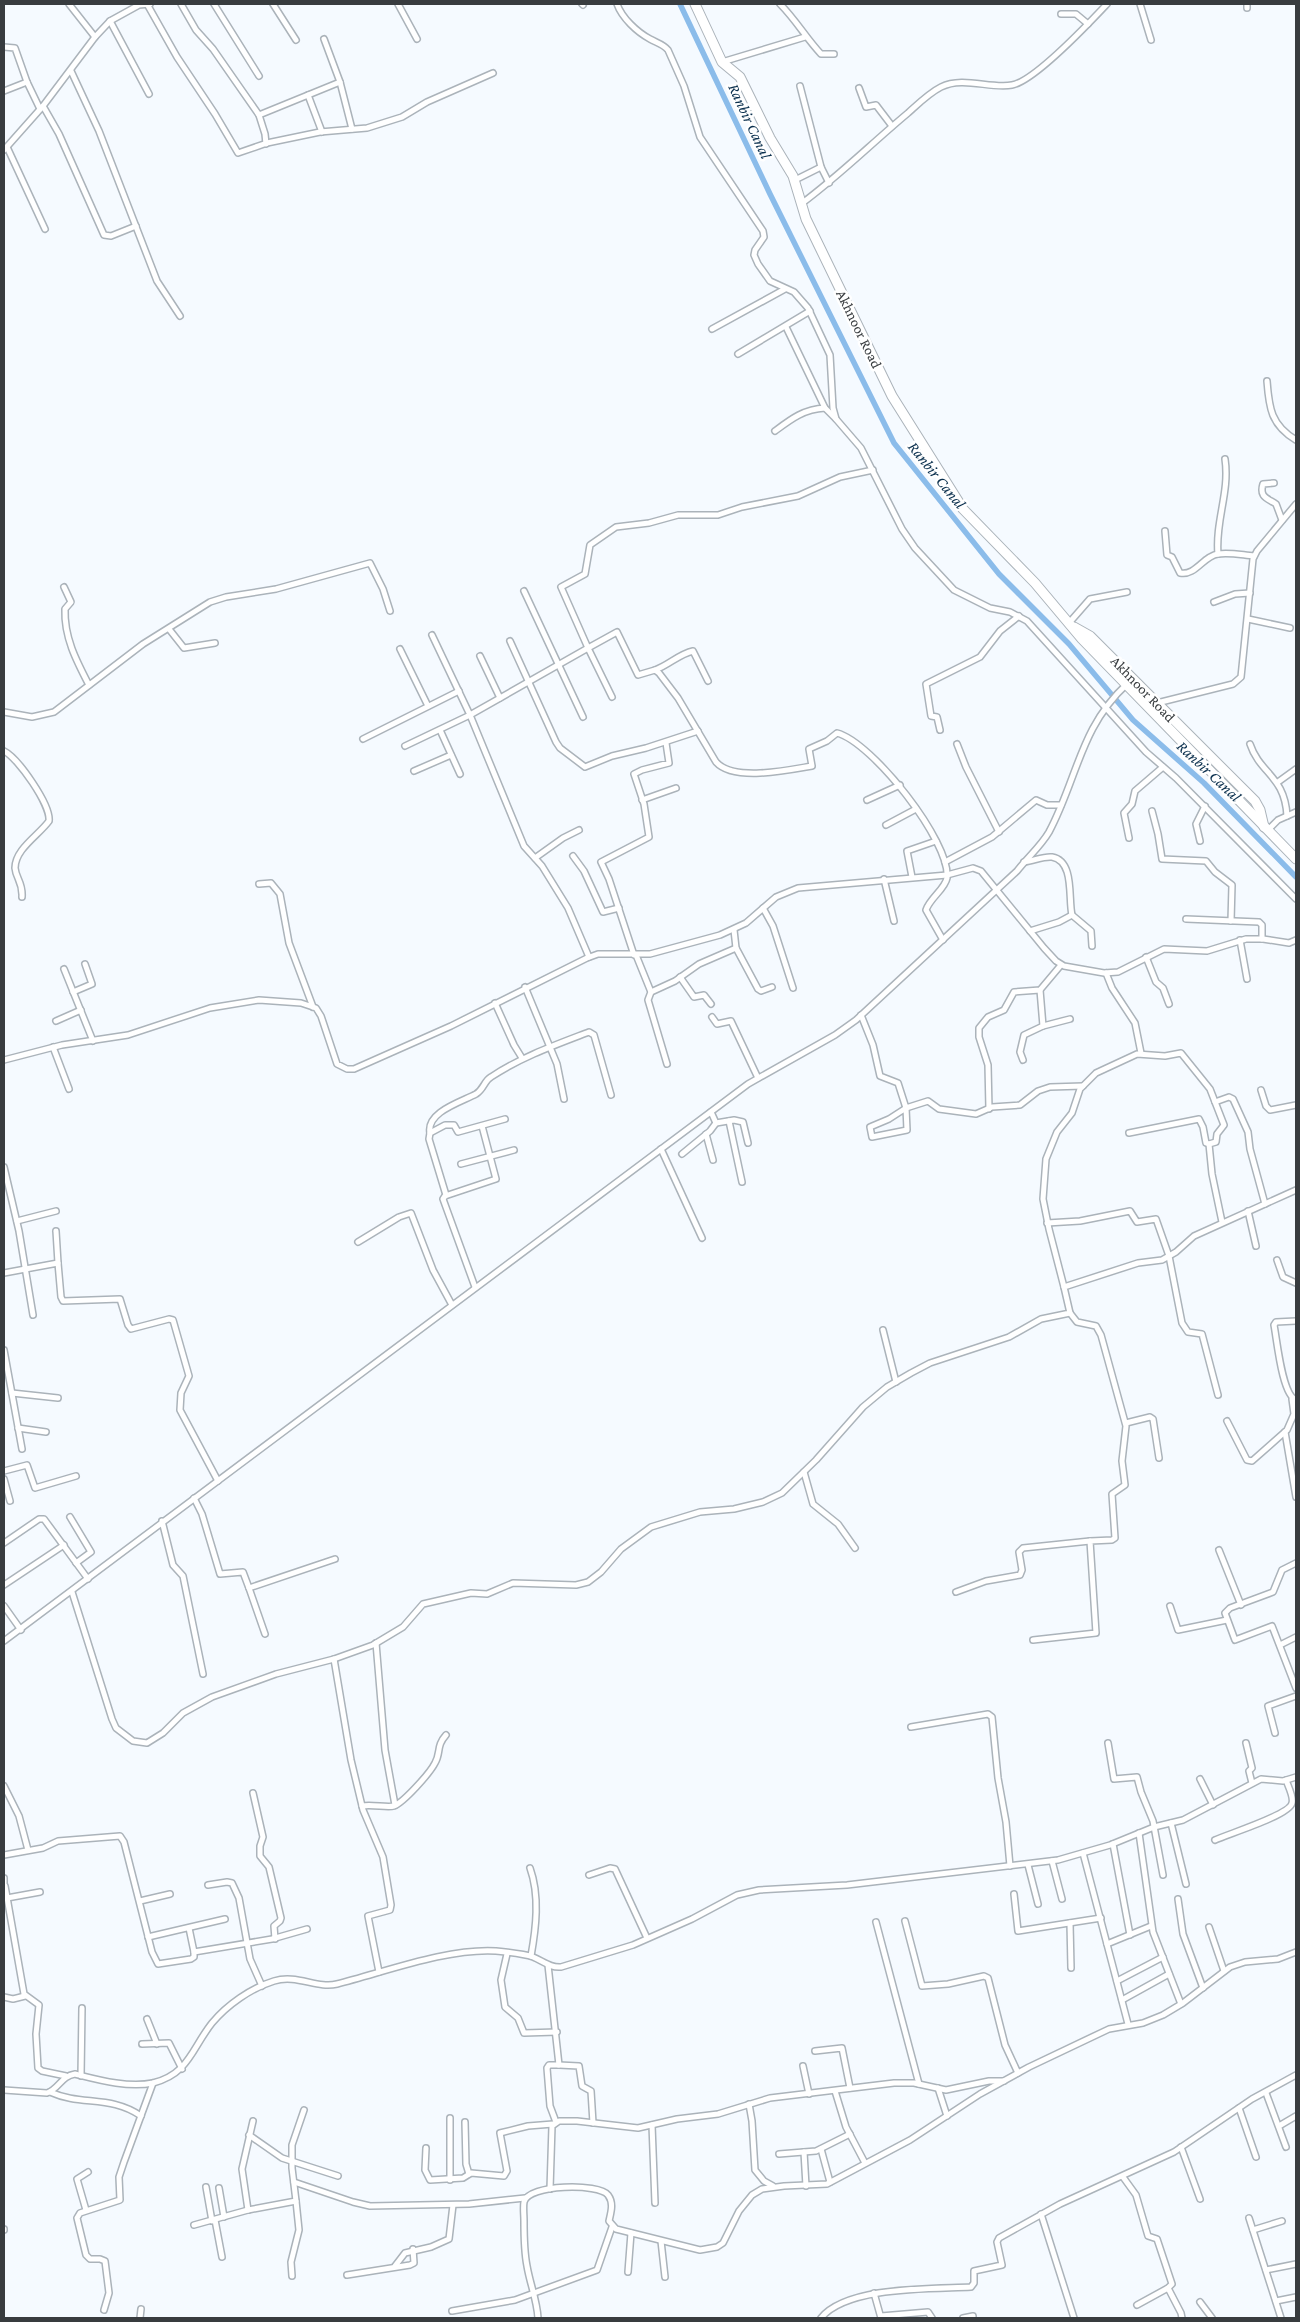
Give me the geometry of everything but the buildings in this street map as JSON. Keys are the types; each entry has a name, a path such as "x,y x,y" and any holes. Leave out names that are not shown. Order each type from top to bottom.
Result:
{"highway":[{"name":"Akhnoor Road","path":"695,4 722,62 744,84 773,144 797,187 801,204 813,234 873,358 909,424 963,509 1011,557 1070,624 1127,684 1296,859"},
{"name":"Akhnoor Road","path":"1070,624 1090,636 1255,801 1266,829"}],"street":[{"path":"69,4 95,37"},
{"path":"45,229 5,148 42,107 95,37 110,20 120,13 149,4 177,57 215,114 236,152 241,154 266,144 322,132 368,128 402,117 427,102 493,73"},
{"path":"181,4 196,30 213,49 259,115 266,144"},
{"path":"214,4 259,76"},
{"path":"273,4 296,40"},
{"path":"398,4 418,39"},
{"path":"617,4 625,19 648,38 664,45 668,50 684,86 700,137 763,231 764,237 756,247 754,255 758,264 770,281 794,292 810,311 830,355 833,408 836,419"},
{"path":"780,4 798,22 805,37 821,54 834,54"},
{"path":"801,204 890,124 937,89 947,84 1005,86 1022,82 1088,24 1107,4"},
{"path":"1140,4 1150,40"},
{"path":"1061,14 1076,14 1088,24"},
{"path":"110,20 149,94"},
{"path":"722,62 805,37"},
{"path":"324,39 340,82 352,129"},
{"path":"4,47 15,48 27,82 59,134 104,235 111,236 136,226"},
{"path":"70,71 99,131 158,281 180,316"},
{"path":"4,92 27,82"},
{"path":"259,115 340,82"},
{"path":"800,86 822,169 828,180"},
{"path":"859,88 866,107 876,105 890,124"},
{"path":"308,95 322,132"},
{"path":"797,187 822,169"},
{"path":"712,329 785,288"},
{"path":"738,354 810,311"},
{"path":"786,327 825,408 861,448 902,529 915,548 954,590 990,608 1027,620 1146,752 1205,806 1296,899"},
{"path":"1267,381 1270,413 1284,433 1296,440"},
{"path":"774,431 800,413 825,408"},
{"path":"1218,554 1217,530 1227,488 1225,459"},
{"path":"612,698 561,587 584,575 590,545 616,527 649,523 678,514 718,515 742,507 798,496 840,477 873,470"},
{"path":"1274,482 1263,484 1262,494 1265,499 1276,504 1282,520"},
{"path":"1157,703 1233,684 1240,680 1243,670 1254,556 1296,504"},
{"path":"1165,531 1167,555 1172,557 1180,573 1188,573 1218,554 1254,556"},
{"path":"4,712 32,717 54,712 143,644 210,602 226,597 276,589 366,563 372,565 385,594 390,611"},
{"path":"64,587 71,602 64,609 64,626 73,654 89,685"},
{"path":"524,591 583,717"},
{"path":"1070,624 1090,599 1127,592"},
{"path":"1214,602 1235,594 1250,594"},
{"path":"940,730 937,717 931,716 926,684 980,657 1000,631 1019,616"},
{"path":"1248,619 1290,628"},
{"path":"168,629 184,648 215,643"},
{"path":"405,746 440,730 530,682 617,632 638,675 670,664 681,655 693,651 708,681"},
{"path":"432,635 470,714 524,846 535,858 573,918 589,957"},
{"path":"510,641 556,742 560,748 585,767 612,756 666,743 698,731"},
{"path":"400,649 428,706"},
{"path":"480,656 500,698"},
{"path":"656,670 678,698 720,766 730,771 780,771 812,766 810,749 839,733 871,755 900,785 936,841 945,862 945,882 926,908 943,940"},
{"path":"4,1642 72,1592 162,1521 288,1430 452,1304 710,1112 758,1078 835,1035 861,1015 1024,862 1047,835 1061,805 1087,738 1105,706 1127,684"},
{"path":"363,739 459,691"},
{"path":"440,730 460,774"},
{"path":"651,992 635,955 601,862 649,837 642,800 634,774 670,763 666,743"},
{"path":"957,744 966,767 999,832"},
{"path":"1250,744 1260,762 1278,782 1286,802 1287,816"},
{"path":"4,751 10,755 35,787 49,811 49,821 17,858 16,871 23,887 22,897"},
{"path":"414,771 451,754"},
{"path":"1129,838 1124,813 1132,804 1135,791 1163,767"},
{"path":"1278,782 1296,769"},
{"path":"867,800 900,785"},
{"path":"642,800 676,788"},
{"path":"945,862 999,832 1036,800 1046,805 1061,805"},
{"path":"1200,841 1196,824 1205,806"},
{"path":"886,825 916,809"},
{"path":"1152,811 1162,859 1206,861 1215,872 1232,885 1230,920"},
{"path":"1266,829 1296,812"},
{"path":"535,858 563,838 579,830"},
{"path":"912,877 907,851 936,841"},
{"path":"573,856 584,871 602,911 606,912 619,908"},
{"path":"1024,862 1049,857 1059,860 1067,872 1069,880 1072,915 1091,931 1092,946"},
{"path":"259,884 271,883 280,894 289,943 313,1007 321,1016 338,1064 347,1069 354,1069 409,1046 524,987 589,957 609,954 650,954 734,930 776,897 798,888 946,875 977,868 1061,965 1106,973 1126,970 1146,957 1164,949 1213,950 1240,940 1262,939 1289,943 1296,940"},
{"path":"884,879 894,921"},
{"path":"763,908 773,926 793,988"},
{"path":"1030,931 1059,922 1072,915"},
{"path":"1186,919 1261,922 1262,939"},
{"path":"734,930 736,948 759,990 772,987"},
{"path":"1240,940 1247,979"},
{"path":"667,1064 648,1000 651,992 680,977 699,964 736,948"},
{"path":"1146,957 1156,982 1164,988 1169,1004"},
{"path":"73,992 92,984 85,964"},
{"path":"1043,1026 1040,990 1061,965"},
{"path":"64,969 93,1041"},
{"path":"1106,973 1112,988 1134,1023 1141,1053"},
{"path":"680,977 694,997 704,996 711,1004"},
{"path":"524,987 557,1064 564,1099"},
{"path":"989,1109 988,1066 979,1028 988,1017 1004,1010 1014,992 1040,990"},
{"path":"4,1060 53,1047 128,1035 210,1008 245,1001 273,1000 313,1007"},
{"path":"496,1003 514,1045 522,1058"},
{"path":"56,1021 81,1010"},
{"path":"861,1015 873,1046 880,1076 898,1083 906,1108 907,1130 872,1137 870,1127 906,1108 928,1101 939,1109 976,1114 989,1109 1020,1105 1038,1091 1050,1087 1083,1086"},
{"path":"712,1017 716,1024 730,1021 758,1078"},
{"path":"1023,1060 1020,1052 1024,1035 1043,1026 1070,1019"},
{"path":"475,1287 443,1201 446,1195 430,1143 429,1126 432,1120 447,1109 481,1091 488,1078 522,1058 592,1032 611,1095"},
{"path":"53,1047 69,1089"},
{"path":"956,1592 986,1581 1020,1575 1022,1570 1019,1552 1023,1548 1115,1538 1112,1494 1125,1485 1122,1461 1126,1423 1098,1329 1092,1324 1077,1322 1070,1313 1047,1223 1043,1199 1046,1159 1057,1132 1072,1113 1083,1086 1092,1076 1107,1066 1141,1053 1165,1056 1182,1054 1204,1080 1215,1102 1224,1127 1217,1134 1216,1142 1209,1144"},
{"path":"1261,1090 1266,1106 1270,1110 1296,1105"},
{"path":"1215,1102 1229,1097 1233,1098 1248,1132 1250,1149 1266,1204"},
{"path":"710,1112 716,1123"},
{"path":"430,1133 445,1126 454,1125 458,1132 505,1119"},
{"path":"1129,1133 1199,1119 1203,1127 1206,1143 1209,1144 1212,1174 1222,1222"},
{"path":"729,1121 742,1182"},
{"path":"682,1154 716,1123 729,1121 743,1122 748,1143"},
{"path":"446,1195 496,1179 482,1126"},
{"path":"706,1134 713,1160"},
{"path":"661,1149 702,1238"},
{"path":"461,1164 514,1150"},
{"path":"4,1167 17,1222 34,1315"},
{"path":"1064,1287 1127,1266 1156,1262 1169,1256 1194,1236 1296,1190"},
{"path":"1047,1223 1080,1221 1130,1210 1137,1222 1156,1219 1169,1256 1182,1323 1188,1332 1202,1334 1218,1395"},
{"path":"17,1222 56,1211"},
{"path":"1248,1211 1256,1246"},
{"path":"358,1242 399,1217 411,1213 436,1276 452,1304"},
{"path":"56,1231 60,1297 63,1301 120,1299 131,1329 168,1319 175,1322 189,1376 181,1393 180,1410 218,1481"},
{"path":"1277,1260 1283,1277 1296,1283"},
{"path":"4,1273 58,1264"},
{"path":"72,1592 112,1719 122,1733 141,1744 153,1740 183,1713 212,1697 276,1674 334,1659 376,1643 403,1627 420,1606 428,1602 471,1593 487,1594 513,1583 576,1585 588,1582 601,1572 620,1549 651,1527 700,1512 734,1510 763,1502 782,1493 804,1472 863,1407 896,1382 930,1363 1009,1337 1041,1319 1070,1313"},
{"path":"1227,1421 1250,1462 1285,1432 1294,1414 1294,1399 1282,1374 1274,1323 1296,1320"},
{"path":"883,1330 896,1382"},
{"path":"4,1350 22,1449"},
{"path":"12,1394 58,1398"},
{"path":"1126,1423 1150,1417 1153,1418 1159,1458"},
{"path":"18,1428 46,1432"},
{"path":"1285,1432 1296,1497"},
{"path":"4,1471 27,1465 35,1488 76,1476"},
{"path":"804,1472 813,1504 838,1524 855,1548"},
{"path":"4,1480 10,1501"},
{"path":"194,1498 202,1514 220,1574 243,1572 265,1634"},
{"path":"70,1517 91,1552 76,1563"},
{"path":"4,1543 42,1518 46,1520 88,1579"},
{"path":"162,1521 173,1565 183,1576 204,1674"},
{"path":"1033,1640 1096,1633 1090,1541"},
{"path":"4,1585 64,1545"},
{"path":"1219,1550 1241,1605"},
{"path":"249,1588 335,1559"},
{"path":"1296,1563 1282,1570 1272,1592 1226,1612 1234,1640 1270,1626 1273,1628 1294,1676 1296,1688"},
{"path":"4,1606 21,1630"},
{"path":"1170,1606 1178,1630 1227,1620"},
{"path":"1280,1645 1296,1637"},
{"path":"376,1643 385,1750 395,1805"},
{"path":"334,1659 351,1760 363,1808 383,1857 392,1905 390,1910 371,1914 368,1918 378,1972"},
{"path":"1274,1733 1268,1706 1296,1696"},
{"path":"911,1727 988,1714 992,1717 1010,1866"},
{"path":"363,1808 395,1805 413,1790 432,1768 437,1758 439,1744 446,1735"},
{"path":"1108,1743 1113,1778 1137,1778 1154,1827 1163,1875"},
{"path":"1246,1743 1252,1768 1249,1772 1252,1783"},
{"path":"4,1997 14,1999 25,1996 36,2000 40,2005 36,2034 39,2070 66,2076 81,2076 128,2084 153,2082 182,2069 211,2024 221,2013 262,1986 288,1979 336,1984 431,1958 488,1952 530,1956 556,1968 567,1966 620,1950 692,1919 720,1902 749,1892 847,1885 973,1868 1028,1865 1052,1861 1113,1844 1154,1827 1195,1815 1264,1778 1286,1780 1296,1777"},
{"path":"1200,1780 1213,1805"},
{"path":"1214,1840 1267,1821 1290,1807 1292,1801 1286,1780"},
{"path":"4,1786 19,1816 28,1850"},
{"path":"253,1793 263,1837 260,1846 260,1856 269,1867 280,1918 280,1922 274,1926 275,1939"},
{"path":"1171,1823 1186,1884"},
{"path":"1139,1833 1151,1926 1181,2004"},
{"path":"4,1855 43,1848 58,1841 120,1836 124,1842 153,1957 158,1964 194,1957 190,1928"},
{"path":"1113,1844 1130,1934"},
{"path":"1083,1853 1128,2024"},
{"path":"1052,1861 1062,1899"},
{"path":"1028,1865 1038,1904"},
{"path":"530,1868 534,1878 536,1906 530,1956"},
{"path":"589,1874 610,1868 615,1869 647,1938"},
{"path":"4,1878 25,1996"},
{"path":"208,1885 229,1882 232,1884 239,1898 247,1944 262,1986"},
{"path":"7,1898 40,1892"},
{"path":"140,1901 170,1894"},
{"path":"1014,1894 1018,1931 1100,1918"},
{"path":"1178,1899 1183,1934 1203,1988"},
{"path":"148,1937 225,1919"},
{"path":"905,1921 922,1986 948,1984 984,1976 988,1978 1005,2045 1018,2073"},
{"path":"876,1922 919,2084"},
{"path":"1070,1923 1071,1968"},
{"path":"1108,1944 1151,1926"},
{"path":"1209,1927 1224,1971"},
{"path":"194,1952 275,1939 307,1930"},
{"path":"612,2227 661,2241 708,2250 720,2245 739,2211 752,2195 774,2187 806,2186 830,2182 910,2140 1018,2073 1109,2029 1152,2020 1181,2004 1224,1971 1238,1964 1267,1961 1296,1952"},
{"path":"507,1954 501,1980 505,2008 518,2018 524,2033 556,2032"},
{"path":"1117,1981 1163,1957"},
{"path":"548,1965 559,2065"},
{"path":"1122,2000 1169,1974"},
{"path":"81,2076 82,2008"},
{"path":"146,2019 157,2044"},
{"path":"142,2044 170,2043 182,2069"},
{"path":"815,2051 842,2048 850,2088"},
{"path":"550,2184 550,2136 555,2123 550,2106 547,2068 549,2065 579,2066 582,2086 591,2091 593,2123"},
{"path":"803,2066 809,2094"},
{"path":"50,2092 66,2076"},
{"path":"821,2318 834,2307 874,2293 971,2287 974,2283 974,2271 1002,2265 997,2240 1042,2214 1102,2184 1123,2177 1181,2147 1238,2108 1296,2076"},
{"path":"426,2148 425,2170 428,2178 435,2181 463,2178 469,2174 506,2175 500,2133 528,2126 577,2121 633,2128 677,2119 718,2114 770,2098 894,2083 919,2084 946,2090 989,2081 1005,2081"},
{"path":"104,2310 109,2293 105,2261 88,2258 81,2239 77,2218 80,2213 86,2210 120,2200 120,2177 153,2082"},
{"path":"938,2088 947,2116"},
{"path":"4,2090 50,2092 64,2097 113,2102 141,2116"},
{"path":"835,2091 850,2134 865,2163"},
{"path":"1266,2093 1286,2147"},
{"path":"749,2104 755,2170 764,2181 774,2187"},
{"path":"1238,2108 1256,2157"},
{"path":"292,2276 292,2262 299,2230 291,2162 293,2142 304,2110"},
{"path":"1279,2126 1296,2116"},
{"path":"450,2118 450,2180"},
{"path":"248,2210 242,2182 242,2169 253,2121"},
{"path":"464,2122 466,2164 469,2174"},
{"path":"652,2125 655,2203"},
{"path":"779,2154 821,2149 850,2134"},
{"path":"249,2135 282,2158 338,2176"},
{"path":"1181,2147 1200,2199"},
{"path":"821,2149 830,2182"},
{"path":"804,2152 806,2186"},
{"path":"86,2210 77,2179 88,2172"},
{"path":"1123,2177 1136,2194 1148,2236 1156,2239 1172,2284 1137,2305"},
{"path":"294,2182 361,2204 384,2207 453,2205 526,2198 550,2184 596,2188 604,2191 611,2200 610,2221 612,2227 597,2270 546,2287 534,2294 515,2300 452,2311"},
{"path":"206,2187 222,2257"},
{"path":"219,2188 224,2218"},
{"path":"526,2198 526,2260 538,2318"},
{"path":"194,2226 248,2210 296,2201"},
{"path":"395,2266 401,2254 413,2249 432,2247 449,2239 452,2235 453,2205"},
{"path":"1042,2214 1074,2318"},
{"path":"1249,2218 1281,2318"},
{"path":"1253,2230 1282,2221"},
{"path":"628,2272 631,2233"},
{"path":"661,2241 665,2277"},
{"path":"347,2275 412,2264 413,2249"},
{"path":"1266,2270 1296,2264"},
{"path":"1168,2288 1181,2312 1182,2318"},
{"path":"874,2293 881,2317 911,2316 928,2312 932,2318"},
{"path":"1276,2302 1296,2297"},
{"path":"1200,2302 1212,2318"},
{"path":"140,2318 141,2309"},
{"path":"963,2318 973,2316"}],"waterway":[{"name":"Ranbir Canal","path":"680,4 770,194 894,443 999,574 1069,644 1133,720 1204,783 1296,877"}]}
